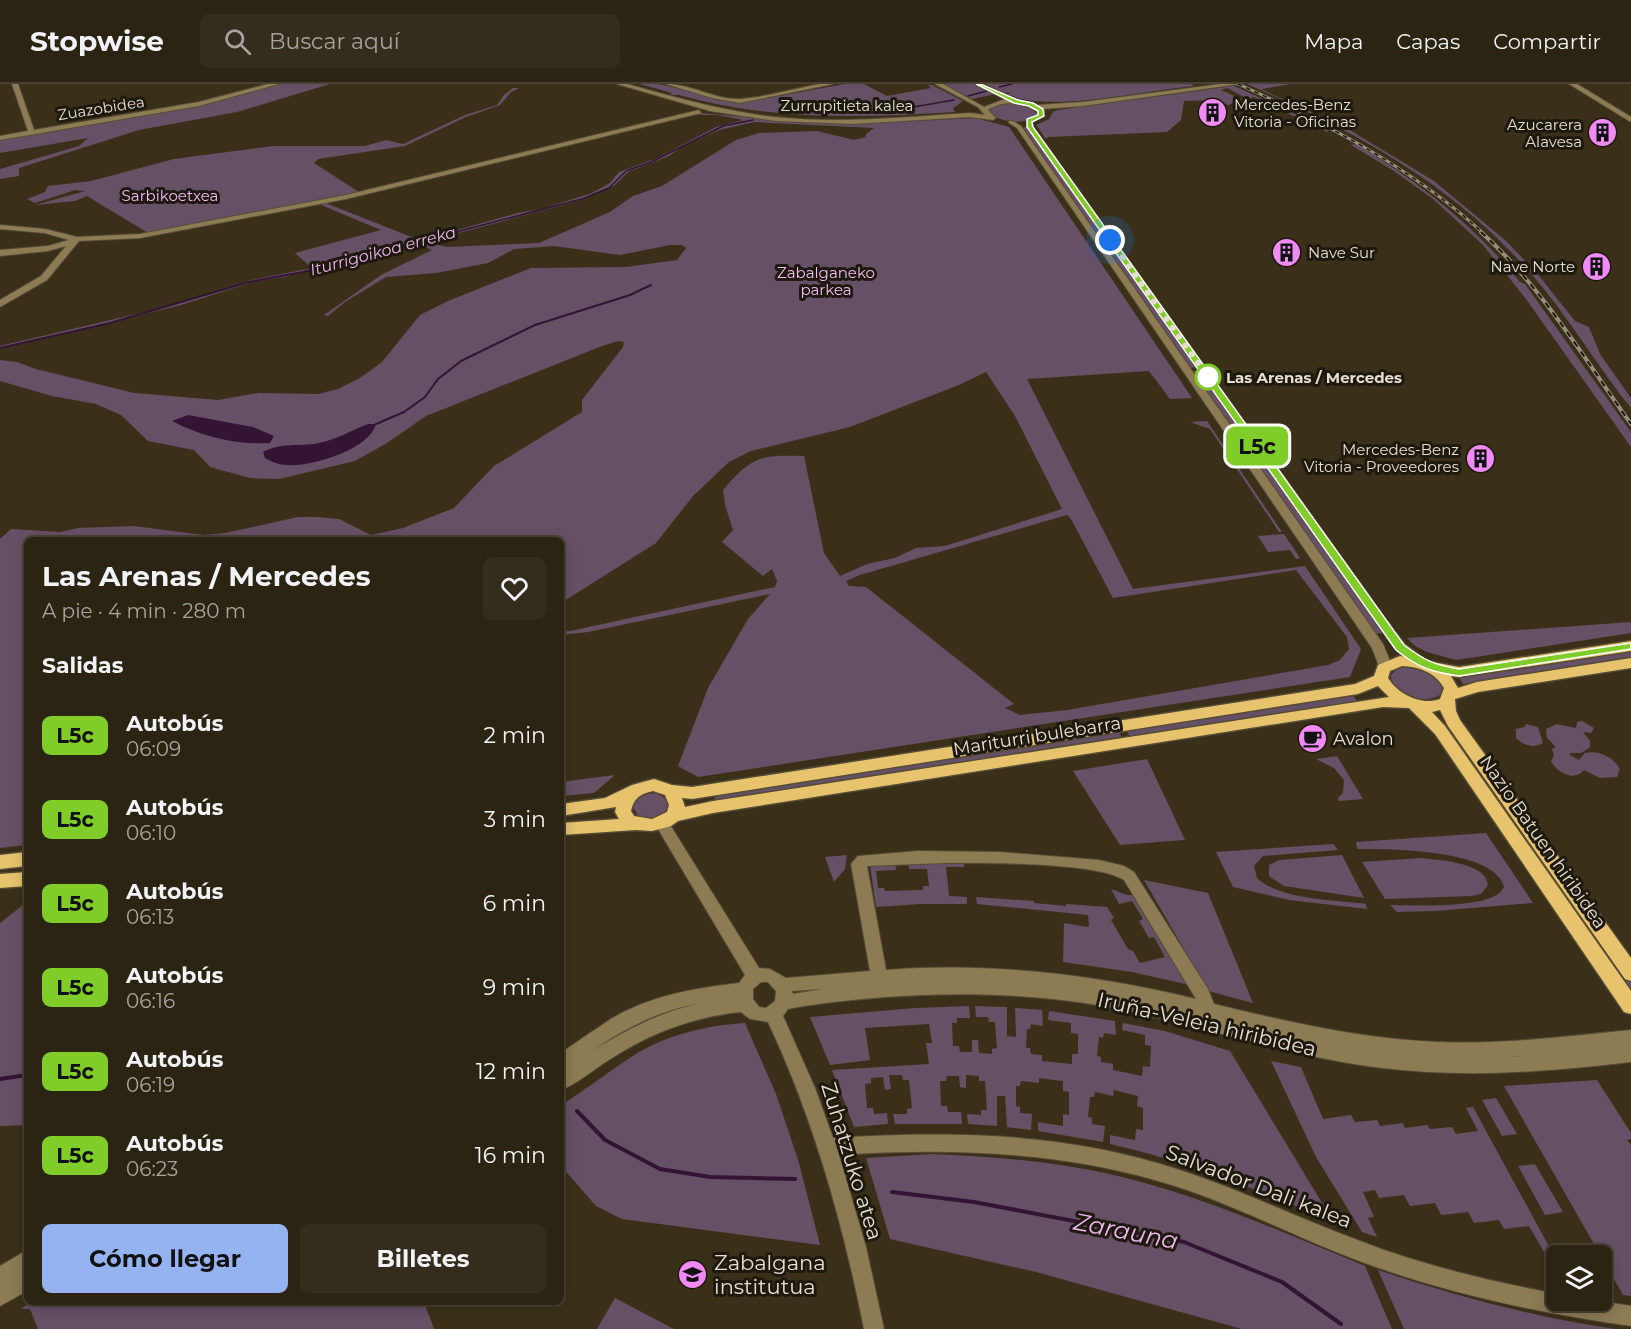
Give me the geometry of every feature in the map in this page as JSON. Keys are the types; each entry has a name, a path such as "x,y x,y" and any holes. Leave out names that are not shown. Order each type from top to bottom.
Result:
{"main road":[{"path":"1631,646 1459,672 1400,661 1383,672 1390,692 1412,704 1435,706 1450,697 1477,687 1631,663"},
{"path":"1435,669 1448,681 1450,697"},
{"name":"Mariturri bulebarra","path":"672,792 708,790 1352,689 1383,672"},
{"name":"Nazio Batuen hiribidea","path":"1450,697 1448,711 1453,722 1631,973"},
{"name":"Mariturri bulebarra","path":"667,820 713,807 1369,704 1412,704"},
{"name":"Nazio Batuen hiribidea","path":"1412,704 1440,730 1631,1006"},
{"path":"564,810 607,804 628,796 635,790 654,785 672,792 678,803 667,820 645,826 635,824 564,829"},
{"path":"628,796 624,804 624,812 635,824"},
{"path":"0,862 24,859"},
{"path":"0,881 24,879"}],"street":[{"path":"15,84 32,133"},
{"path":"255,84 264,87"},
{"name":"Zuazobidea","path":"0,138 199,104 276,84"},
{"path":"620,84 697,109"},
{"path":"669,84 737,101 830,84"},
{"path":"775,84 788,92"},
{"path":"938,84 984,110 993,118"},
{"path":"978,84 1016,102 1039,109 1236,84"},
{"path":"1572,84 1631,118"},
{"path":"1577,84 1631,118"},
{"name":"Zurrupitieta kalea","path":"970,115 996,103 1016,102"},
{"path":"0,227 45,231 77,239 140,236 319,203 697,109"},
{"name":"Zurrupitieta kalea","path":"697,109 777,119 842,122 970,115 1011,122 1029,121"},
{"path":"1039,109 1041,116 1029,121 1030,127 1391,635 1400,647 1420,663"},
{"path":"1011,122 1019,127 1374,642 1383,672"},
{"path":"0,253 64,246 77,239"},
{"path":"0,304 44,278 77,239"},
{"path":"667,820 755,977"},
{"path":"879,977 859,864 863,860 955,855 1060,862 1115,869 1129,876 1202,994 1208,1010"},
{"name":"Iruña-Veleia hiribidea","path":"783,985 939,973 1037,977 1153,996 1296,1032 1367,1043 1439,1050 1521,1049 1631,1038"},
{"path":"771,976 783,985 785,997 778,1008 759,1013 748,1008 743,997 750,980 755,977 771,976"},
{"name":"Iruña-Veleia hiribidea","path":"778,1008 804,998 893,990 966,987 1011,989 1083,996 1133,1005 1301,1047 1400,1062 1518,1065 1631,1054"},
{"path":"564,1062 619,1023 657,1006 712,993 743,997"},
{"path":"564,1080 602,1053 660,1022 743,997"},
{"name":"Zuhatzuko atea","path":"778,1008 827,1147 848,1217 874,1329"},
{"name":"Salvador Dali kalea","path":"827,1147 937,1140 1043,1148 1087,1155 1156,1172 1215,1191 1362,1252 1432,1274 1493,1291 1574,1308 1631,1316"},
{"path":"0,1277 24,1262"},
{"path":"0,1296 24,1281"}],"green space":[{"path":"280,84 330,84 237,112 139,130 19,168 19,176 0,179 0,169 79,146 88,138 0,153 0,139 197,106"},
{"path":"640,84 659,84 739,103 845,84 864,84 887,96 931,88 928,85 932,85 963,101 953,108 955,112 885,116 816,116 713,103 670,95 672,93"},
{"path":"941,84 975,84 996,94 972,99"},
{"path":"986,84 1191,84 1194,86 1098,99 1047,102 1025,100 1007,94 1012,92 1005,93"},
{"path":"1223,84 1230,84 1329,130 1327,132 1254,97 1248,99 1227,88 1221,90 1243,100 1228,105 1217,100 1184,101 1181,120 1167,132 1048,137 1046,139 1036,125 1049,119 1053,112 1058,110 1226,87"},
{"path":"1247,84 1291,84 1261,89 1348,129 1434,181 1505,240 1536,272 1575,321 1589,327 1600,354 1631,398 1631,408 1571,324 1533,276 1471,214 1437,188 1364,141"},
{"name":"Sarbikoetxea","path":"513,88 519,88 511,92 500,105 466,117 405,146 318,159 314,163 359,192 148,233 87,196 75,201 35,205 85,191 75,190 35,203 27,199 45,192 48,186 91,181 174,159 274,146 365,146 386,140 403,144 465,115 497,105"},
{"path":"1001,103 1023,104 1039,114 1034,118 1013,122 998,118 987,111"},
{"name":"Zabalganeko parkea","path":"700,113 816,123 976,118 1009,127 1192,398 1170,399 1149,371 1027,379 1133,589 1305,566 1361,649 1350,677 698,777 678,766 708,688 748,619 770,594 588,632 564,635 564,630 570,631 775,587 777,581 772,569 763,576 722,542 733,530 723,490 750,464 767,457 804,456 824,553 840,576 867,564 895,558 916,548 945,546 1062,509 1015,416 986,372 959,385 850,427 751,451 729,462 693,496 656,543 564,601 564,537 24,537 24,845 0,848 0,539 11,529 60,532 78,528 134,526 204,535 225,533 298,517 339,519 371,535 403,528 454,508 494,466 582,412 582,400 623,347 624,342 618,341 602,346 426,416 387,443 355,461 279,479 250,478 210,467 194,450 148,441 121,415 96,404 52,396 0,381 0,360 17,362 36,369 134,393 218,400 258,393 319,394 338,389 360,378 382,362 420,315 448,301 531,268 626,267 677,260 686,248 682,245 670,245 620,255 554,246 514,249 488,263 436,273 386,277 345,302 328,316 324,315 381,275 432,250 416,243 285,277 253,282 181,305 0,349 0,346 166,307 252,280 312,268 295,253 381,230 319,204 329,202 328,204 419,240 425,239 518,213 542,209 592,193 610,183 619,172 657,158 716,127 743,120 718,115 691,115","holes":["754,122 874,128 866,134 866,137 854,140 817,131 759,133 736,140 662,186 633,196 610,212 539,243 447,247 425,242 578,201 615,185 628,172 669,156 683,146 719,130","1067,515 1113,598 1296,570 1347,637 1349,649 1340,660 1328,665 1067,710 1020,715 1005,708 1014,704 866,587 849,586 846,581"]},
{"path":"1028,127 1197,367 1189,368 1022,128"},
{"path":"1356,144 1423,189 1465,223 1520,282 1525,284 1631,432 1631,447 1526,299 1483,245 1433,199 1394,171 1351,145"},
{"path":"1192,371 1199,371 1384,633 1374,634"},
{"path":"1207,421 1282,532 1279,532 1210,429 1190,422"},
{"path":"1284,534 1300,558 1296,559 1290,550 1268,552 1258,536"},
{"path":"1631,622 1631,633 1456,660 1427,652 1415,646 1407,638"},
{"path":"1631,651 1631,659 1463,684 1458,676"},
{"path":"1408,666 1424,670 1437,678 1443,687 1440,695 1434,698 1418,699 1396,688 1391,675 1397,669"},
{"path":"1351,693 1357,701 1130,737 1126,729"},
{"path":"1582,721 1594,728 1591,733 1583,732 1590,741 1590,747 1581,753 1570,753 1570,755 1579,760 1585,753 1605,755 1620,769 1617,777 1600,778 1584,770 1580,774 1571,776 1557,769 1551,761 1554,755 1552,749 1556,747 1547,738 1546,729 1557,724 1576,728 1577,722"},
{"path":"1526,724 1538,727 1543,743 1536,746 1528,745 1516,738 1516,729 1525,727"},
{"path":"1118,730 1122,738 716,802 714,794"},
{"path":"1455,731 1631,982 1631,996 1447,732"},
{"path":"1337,756 1363,799 1339,801 1338,798 1343,793 1344,780 1334,768 1316,759"},
{"path":"1147,759 1185,840 1120,845 1073,771"},
{"path":"615,775 594,793 564,796 564,782"},
{"path":"656,793 668,800 667,812 654,820 639,818 633,807 637,800 642,796"},
{"path":"1486,833 1533,903 1397,912 1390,905 1470,903 1485,900 1497,894 1504,887 1496,874 1482,865 1462,858 1415,851 1357,849 1356,842"},
{"path":"1333,844 1338,850 1263,856 1254,866 1257,878 1279,891 1293,895 1366,904 1367,909 1289,900 1233,887 1216,852"},
{"path":"847,855 845,869 834,882 825,857"},
{"path":"1342,855 1364,898 1284,886 1269,876 1269,865 1279,860"},
{"path":"1420,858 1449,861 1470,867 1485,877 1488,885 1481,894 1472,896 1385,899 1362,862"},
{"path":"908,862 964,862 964,867 946,867 949,896 967,897 967,904 876,907 870,865 895,863 896,870 876,871 878,888 884,888 885,891 923,890 923,886 929,886 927,869 909,869"},
{"path":"1144,880 1208,893 1253,1003 1208,991"},
{"path":"1111,889 1127,895 1138,895 1194,986 1132,972 1063,962 1064,923 1087,927 1089,926 1088,915 977,904 976,897 1066,906 1066,904 1107,907 1114,918 1111,920 1128,949 1133,951 1140,963 1165,957 1154,937 1149,938 1139,921 1143,919 1132,901 1119,904"},
{"path":"24,904 24,1125 0,1126 0,923"},
{"path":"969,1006 970,1018 957,1018 957,1023 952,1023 953,1046 959,1046 960,1052 972,1052 972,1040 978,1040 979,1053 992,1054 992,1049 997,1048 995,1022 989,1022 988,1017 976,1017 975,1006 1007,1007 1007,1036 1016,1037 1015,1008 1042,1010 1043,1026 1031,1024 1030,1029 1027,1029 1026,1048 1030,1048 1031,1054 1042,1055 1042,1061 1072,1064 1072,1054 1078,1054 1078,1034 1071,1033 1071,1023 1048,1020 1049,1011 1115,1021 1116,1035 1104,1033 1103,1038 1099,1037 1097,1056 1101,1057 1101,1062 1113,1064 1113,1070 1142,1076 1143,1066 1150,1067 1151,1046 1145,1045 1145,1035 1122,1030 1123,1023 1165,1031 1230,1051 1333,1221 1196,1168 1110,1144 1110,1135 1135,1140 1136,1129 1143,1130 1143,1108 1137,1106 1138,1096 1114,1090 1113,1096 1095,1092 1094,1097 1090,1097 1088,1117 1092,1118 1092,1124 1105,1126 1103,1142 1038,1131 1038,1122 1063,1126 1063,1114 1069,1115 1069,1092 1063,1091 1063,1081 1039,1078 1039,1083 1021,1081 1020,1086 1016,1086 1016,1106 1020,1107 1020,1113 1032,1114 1031,1130 1007,1127 1005,1096 997,1096 997,1126 968,1124 967,1114 981,1115 981,1110 987,1110 985,1081 979,1081 979,1076 966,1075 966,1088 960,1087 959,1076 947,1076 946,1081 940,1081 941,1106 947,1106 948,1112 961,1112 962,1124 895,1124 893,1114 907,1114 907,1109 912,1108 909,1080 903,1080 902,1075 889,1075 891,1089 885,1090 883,1077 871,1078 871,1083 865,1084 867,1108 873,1108 874,1114 887,1113 888,1124 854,1127 832,1070 929,1064 926,1043 932,1043 929,1024 865,1028 870,1060 830,1065 810,1017"},
{"path":"745,1023 776,1094 799,1163 820,1245 622,1219 596,1206 564,1169 564,1103 647,1048 674,1037 716,1026"},
{"path":"1271,1061 1301,1067 1323,1119 1351,1115 1355,1122 1377,1120 1380,1126 1403,1123 1405,1128 1427,1125 1430,1129 1452,1127 1456,1134 1478,1131 1466,1108 1473,1107 1548,1245 1546,1245 1546,1251 1544,1252 1529,1226 1504,1229 1499,1220 1474,1223 1468,1212 1441,1215 1435,1203 1410,1206 1404,1195 1379,1198 1375,1190 1363,1192 1374,1217 1368,1218 1377,1237 1362,1232 1316,1157"},
{"path":"1597,1080 1631,1133 1631,1139 1627,1140 1631,1145 1631,1296 1623,1295 1612,1276 1612,1245 1595,1245 1504,1086"},
{"path":"1496,1098 1517,1134 1502,1136 1482,1100"},
{"path":"932,1154 1032,1161 1106,1173 1160,1187 1249,1218 1365,1266 1392,1329 1242,1329 1036,1272 890,1239 866,1158"},
{"path":"1535,1164 1563,1212 1545,1215 1518,1166"},
{"path":"1378,1270 1495,1305 1615,1329 1404,1329"},
{"path":"615,1298 674,1329 597,1329"},
{"path":"27,1305 425,1305 434,1329 38,1329 30,1309 21,1309"}],"shaded area":[{"path":"188,415 253,427 274,436 270,443 244,443 207,436 172,421"},
{"path":"368,424 376,424 363,442 324,460 284,465 265,458 263,452 277,447 325,442"}],"waterway":[{"name":"Iturrigoikoa erreka","path":"999,87 1012,84"},
{"name":"Iturrigoikoa erreka","path":"968,96 987,91"},
{"name":"Iturrigoikoa erreka","path":"787,111 878,113 954,100"},
{"name":"Iturrigoikoa erreka","path":"452,233 582,199 609,188 626,171 651,162 723,126 753,120"},
{"name":"Iturrigoikoa erreka","path":"0,348 110,323 249,282 303,272 458,232"},
{"path":"376,424 404,412 425,397 438,379 461,361 535,325 630,295 651,285"},
{"name":"Zarauna","path":"0,1079 24,1075"},
{"name":"Zarauna","path":"577,1111 605,1140 660,1169 710,1177 795,1179"},
{"name":"Zarauna","path":"892,1192 974,1202 1184,1242 1282,1282 1341,1324"}],"railway":[{"path":"1238,84 1336,131 1397,167 1455,209 1483,233"},
{"path":"1481,232 1503,253 1542,299 1631,424"}],"bus line":[{"name":"L5c","path":"978,84 1016,102 1041,110 1041,116 1029,121 1030,127 1400,647 1420,663 1435,669 1459,672 1631,647"}],"place":[{"name":"Mercedes-Benz Vitoria - Oficinas","path":"1213,113"},
{"name":"Azucarera Alavesa","path":"1603,133"},
{"name":"Nave Sur","path":"1287,252"},
{"name":"Nave Norte","path":"1596,266"},
{"name":"Las Arenas / Mercedes","path":"1208,377"},
{"name":"Mercedes-Benz Vitoria - Proveedores","path":"1480,458"},
{"name":"Avalon","path":"1312,739"},
{"name":"Zabalgana institutua","path":"693,1274"}],"route":[{"path":"1110,240 1208,377"}]}
